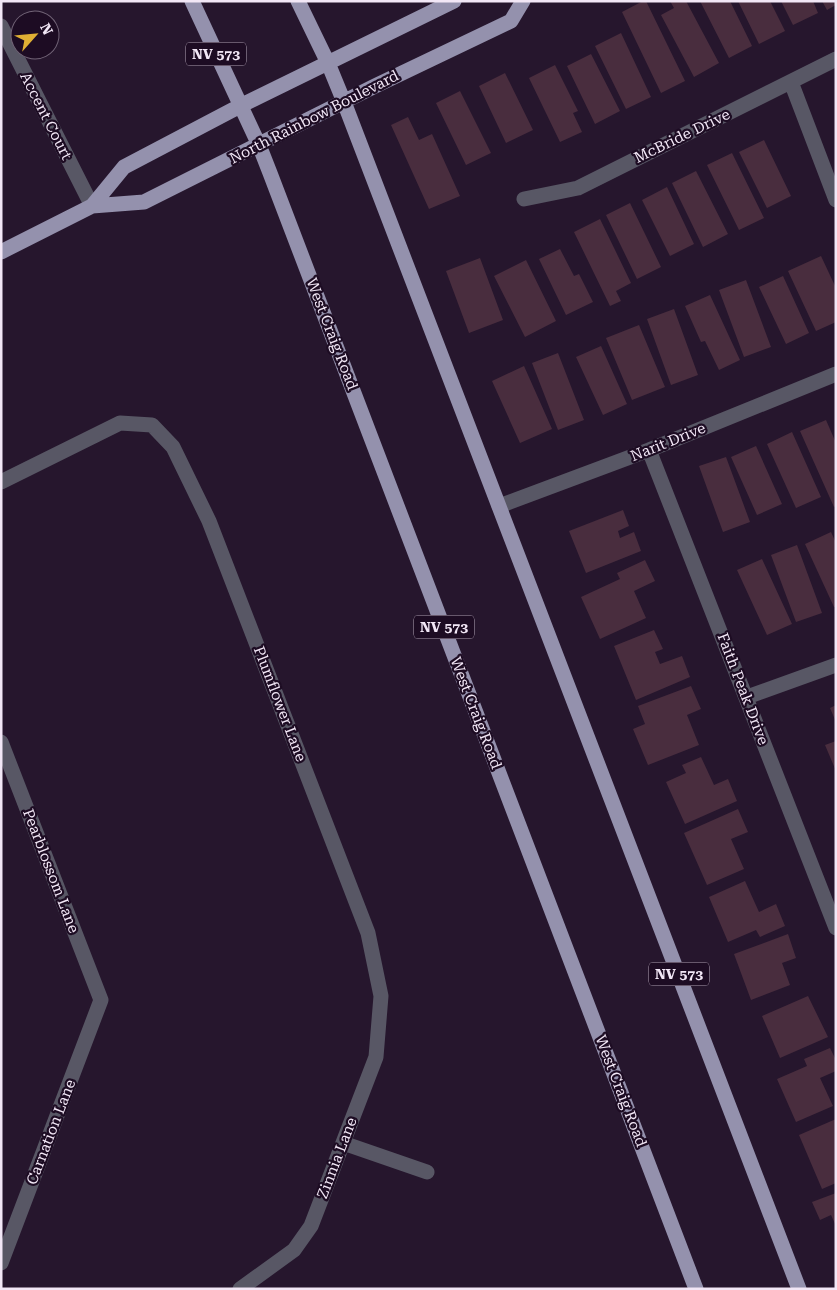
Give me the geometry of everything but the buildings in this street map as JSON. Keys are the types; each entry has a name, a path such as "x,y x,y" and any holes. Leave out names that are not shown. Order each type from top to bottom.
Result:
{"main road":[{"name":"West Craig Road","path":"192,1 259,144 696,1289"},
{"name":"NV 573","path":"298,1 328,63 344,102 798,1289"},
{"name":"North Rainbow Boulevard","path":"92,206 124,167 240,106 454,1"},
{"name":"North Rainbow Boulevard","path":"1,252 92,206 144,202 511,21 522,1"}],"street":[{"name":"Accent Court","path":"1,26 92,206"},
{"name":"McBride Drive","path":"524,199 578,188 836,59"},
{"path":"791,82 836,200"},
{"name":"Narit Drive","path":"499,506 650,450 836,374"},
{"name":"Plumflower Lane","path":"1,482 120,423 152,425 173,447 209,521 368,933 381,996"},
{"name":"Faith Peak Drive","path":"650,450 836,928"},
{"path":"747,697 836,664"},
{"name":"Pearblossom Lane","path":"1,742 101,1000"},
{"name":"Zinnia Lane","path":"240,1289 294,1250 311,1226 376,1057 381,996"},
{"name":"Carnation Lane","path":"1,1263 101,1000"},
{"path":"343,1143 427,1172"}]}
